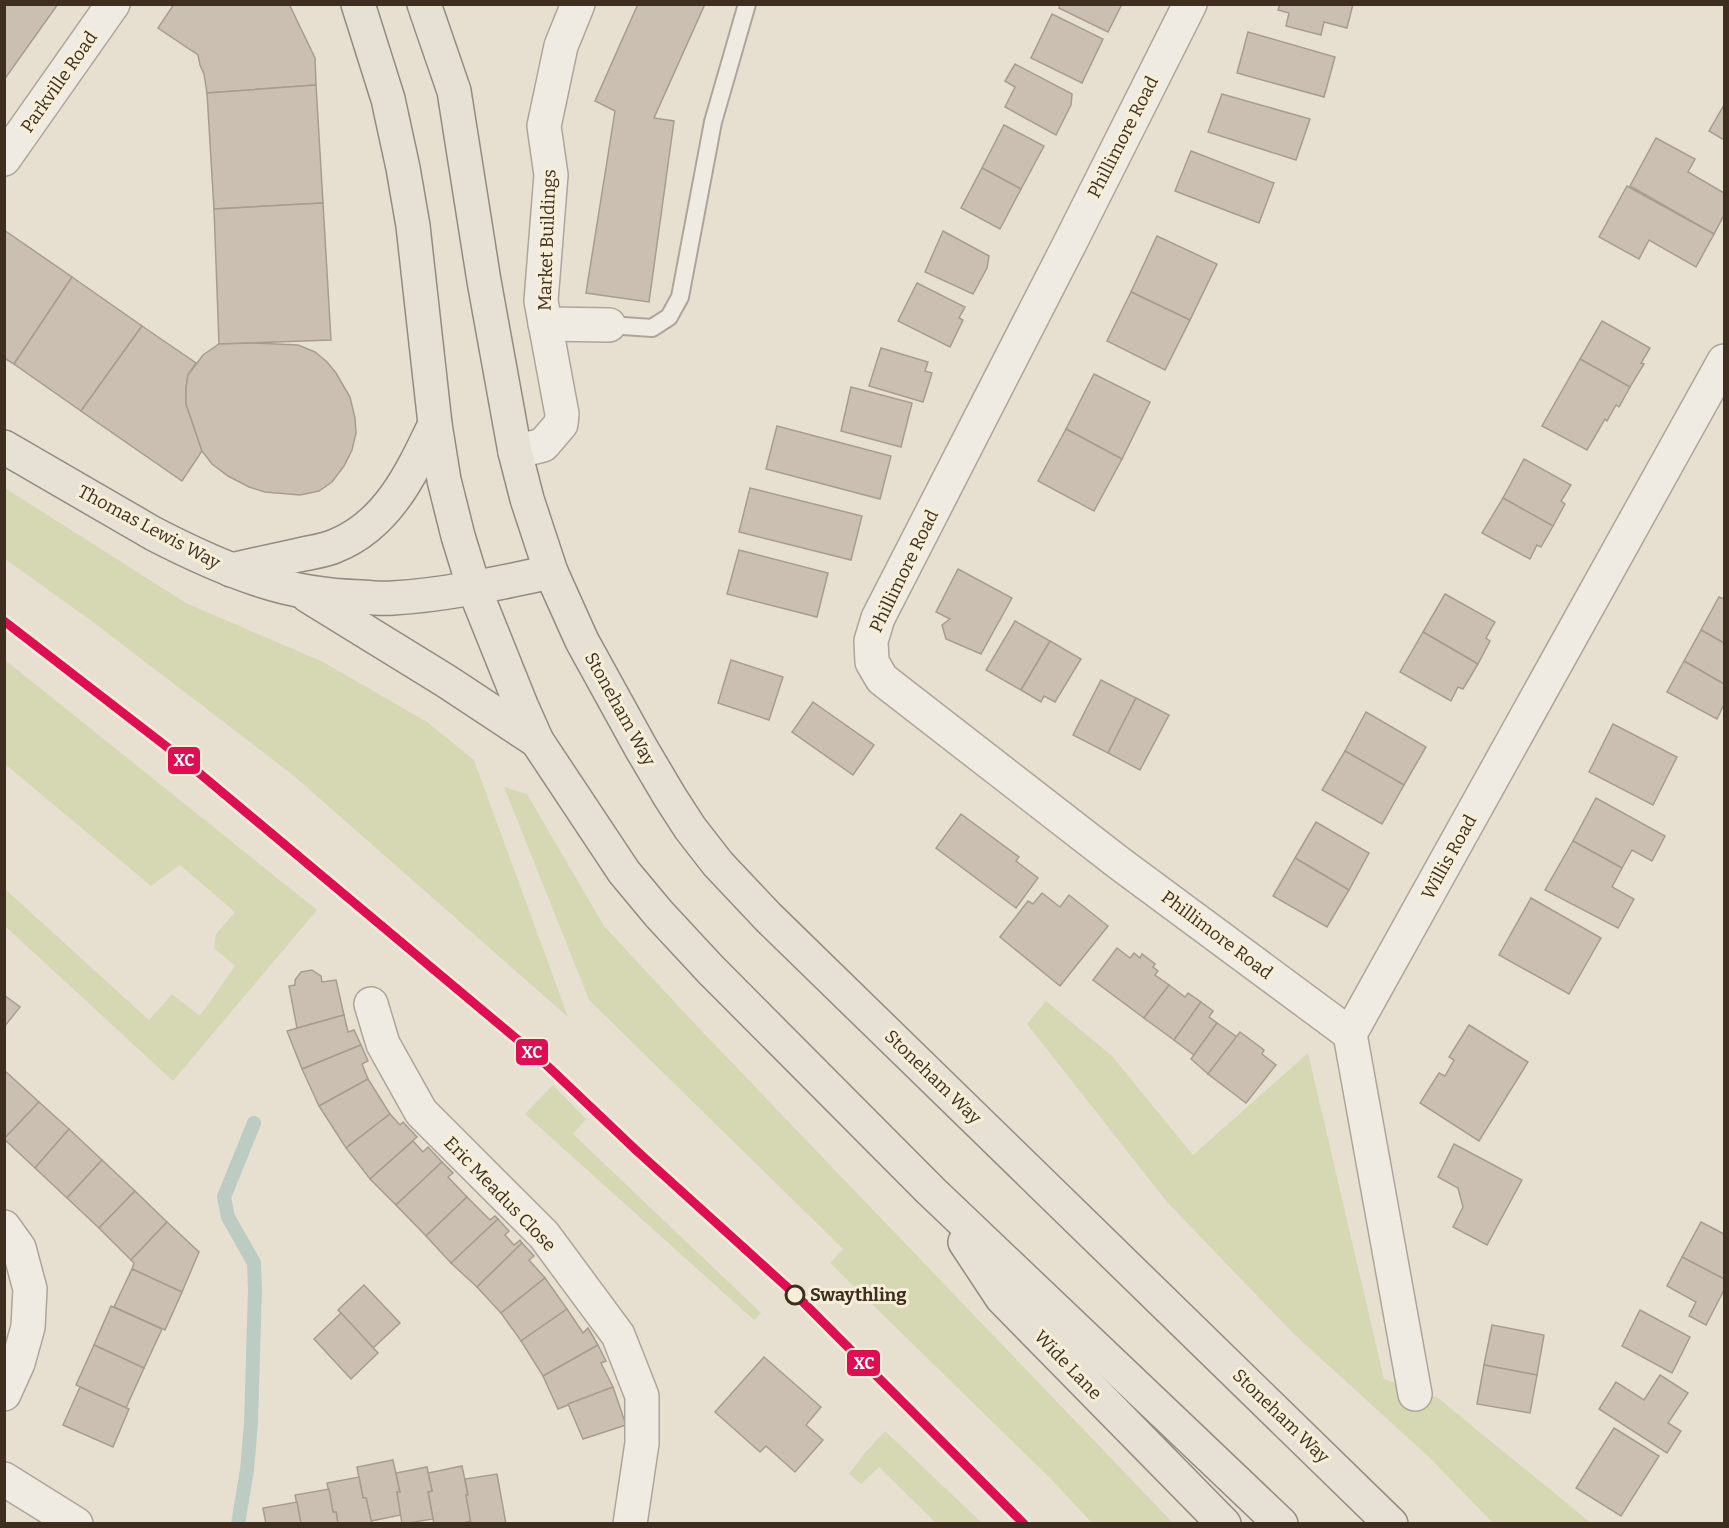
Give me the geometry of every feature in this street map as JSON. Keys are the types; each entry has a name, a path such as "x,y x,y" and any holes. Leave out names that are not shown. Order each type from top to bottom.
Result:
{"main road":[{"path":"358,4 388,99 403,168 413,226 435,424 444,480 474,588 537,741 624,873 659,914 931,1191 1281,1524"},
{"name":"Stoneham Way","path":"424,4 454,90 484,281 515,452 527,499 551,572 582,641 640,748 690,828 718,864 785,934 1391,1524"},
{"path":"231,570 333,547 357,536 378,519 397,495 413,470 435,424"},
{"name":"Thomas Lewis Way","path":"4,447 154,534 231,570 264,582 298,590 338,596 391,599 474,588 551,572"},
{"path":"298,590 537,741"},
{"name":"Wide Lane","path":"931,1191 1002,1298 1224,1524"}],"street":[{"name":"Parkville Road","path":"6,153 113,4"},
{"name":"Market Buildings","path":"515,452 543,445 561,424 562,414 541,301 551,176 544,126 561,46 578,4"},
{"name":"Phillimore Road","path":"1190,4 878,618 871,641 872,662 882,679 1119,863 1350,1034"},
{"path":"545,324 609,325"},
{"name":"Willis Road","path":"1350,1034 1725,361"},
{"name":"Eric Meadus Close","path":"371,1004 383,1044 421,1112 544,1235 618,1335 642,1396 642,1443 630,1524"},
{"path":"1350,1034 1415,1394"},
{"path":"4,1227 19,1248 30,1289 28,1327 18,1363 4,1394"},
{"path":"4,1479 76,1524"}],"lane":[{"path":"609,325 652,328 669,317 680,297 713,122 747,4"}],"green space":[{"path":"5,488 186,603 323,662 427,722 474,760 568,1017 293,775 93,622 5,559"},
{"path":"5,660 317,910 173,1081 5,926 5,889 149,1020 172,994 200,1016 235,966 214,948 216,934 235,912 180,865 151,886 5,764"},
{"path":"504,787 527,794 604,926 1173,1523 1092,1523 1052,1480 830,1263 843,1249 589,1000"},
{"path":"1046,1001 1112,1056 1193,1155 1308,1053 1384,1379 1438,1398 1591,1523 1493,1523 1430,1458 1294,1334 1167,1202 1027,1024"},
{"path":"553,1085 586,1119 573,1134 761,1313 754,1320 525,1114"},
{"path":"885,1431 982,1523 936,1523 879,1467 861,1484 849,1474"}],"building":[{"path":"4,4 58,4 4,80"},
{"path":"174,4 289,4 315,58 316,85 207,93 198,55 158,28"},
{"path":"638,4 705,4 654,118 674,121 649,302 586,293 615,111 595,101"},
{"path":"1060,4 1122,4 1108,32 1059,8"},
{"path":"1280,4 1353,4 1347,28 1324,22 1321,35 1286,26 1289,13 1278,10"},
{"path":"1052,14 1103,39 1082,83 1031,58"},
{"path":"1248,32 1335,57 1324,97 1237,73"},
{"path":"1015,64 1072,94 1071,105 1056,135 1005,107 1015,87 1005,81"},
{"path":"316,85 323,203 214,209 207,93"},
{"path":"1222,94 1310,119 1296,160 1208,132"},
{"path":"1724,105 1724,140 1709,131"},
{"path":"1004,125 1044,146 1021,189 982,168"},
{"path":"1656,138 1695,159 1688,172 1724,193 1724,215 1714,234 1630,186"},
{"path":"1191,151 1274,183 1259,223 1175,191"},
{"path":"982,168 1021,189 1000,229 961,208"},
{"path":"1627,186 1714,234 1696,267 1649,240 1639,259 1599,237"},
{"path":"323,203 331,340 219,344 214,209"},
{"path":"4,230 72,277 14,364 4,358"},
{"path":"943,231 989,256 987,268 973,294 925,272"},
{"path":"1157,236 1217,264 1190,320 1131,292"},
{"path":"72,277 142,326 81,411 14,364"},
{"path":"917,283 965,307 959,318 963,320 950,347 898,321"},
{"path":"1131,292 1190,320 1165,370 1107,341"},
{"path":"1602,321 1650,348 1641,363 1644,364 1630,387 1580,359"},
{"path":"142,326 196,363 188,375 186,404 202,451 182,481 81,411"},
{"path":"219,344 298,345 315,352 336,373 350,397 356,433 352,450 332,482 319,491 300,495 265,492 249,487 212,464 202,451 186,404 188,375 203,355"},
{"path":"881,348 928,362 925,371 932,373 923,402 869,386"},
{"path":"1580,359 1630,387 1619,407 1616,405 1607,421 1605,419 1587,450 1542,426"},
{"path":"1094,374 1150,402 1122,459 1066,429"},
{"path":"851,387 912,403 901,447 841,431"},
{"path":"777,426 891,456 880,499 766,469"},
{"path":"1066,429 1122,459 1094,511 1038,481"},
{"path":"1524,459 1571,485 1561,501 1565,504 1553,526 1503,498"},
{"path":"750,488 862,516 851,560 739,532"},
{"path":"1503,498 1553,526 1541,547 1537,545 1530,559 1482,533"},
{"path":"739,550 828,573 817,617 727,594"},
{"path":"958,569 1012,598 981,654 946,639 942,625 950,619 936,612"},
{"path":"1445,594 1495,622 1486,638 1490,641 1478,664 1423,632"},
{"path":"1719,597 1724,599 1724,643 1701,630"},
{"path":"1015,621 1050,641 1021,690 986,670"},
{"path":"1701,630 1724,643 1724,684 1684,661"},
{"path":"1423,632 1478,664 1463,689 1458,687 1451,701 1400,672"},
{"path":"1050,641 1081,659 1055,702 1044,696 1041,702 1021,690"},
{"path":"731,660 783,677 769,720 718,703"},
{"path":"1684,661 1724,684 1724,704 1717,719 1667,692"},
{"path":"1101,680 1136,698 1108,753 1073,735"},
{"path":"1136,698 1169,715 1140,770 1108,753"},
{"path":"813,702 874,745 853,775 792,732"},
{"path":"1366,712 1426,747 1404,785 1345,751"},
{"path":"1613,724 1677,757 1653,805 1589,772"},
{"path":"1345,751 1404,785 1382,824 1322,790"},
{"path":"1596,798 1665,836 1652,861 1632,850 1622,868 1573,841"},
{"path":"961,814 1019,857 1016,861 1038,878 1016,908 936,848"},
{"path":"1316,822 1369,853 1349,890 1295,858"},
{"path":"1573,841 1622,868 1612,887 1634,899 1618,928 1545,890"},
{"path":"1295,858 1349,890 1327,927 1273,896"},
{"path":"1042,893 1060,907 1069,895 1108,926 1060,986 1000,937 1028,901 1033,904"},
{"path":"1531,898 1601,938 1569,994 1499,955"},
{"path":"1117,948 1130,958 1134,953 1140,958 1142,954 1155,964 1153,967 1158,971 1155,975 1169,985 1144,1018 1093,980"},
{"path":"312,970 321,976 322,982 336,980 344,1015 297,1028 289,986 295,985 295,980 301,972"},
{"path":"1169,985 1185,997 1188,993 1201,1002 1174,1040 1144,1018"},
{"path":"4,995 20,1007 4,1027"},
{"path":"1201,1002 1213,1011 1209,1017 1217,1023 1194,1055 1174,1040"},
{"path":"344,1015 348,1032 354,1030 361,1045 302,1069 287,1031"},
{"path":"1217,1023 1237,1037 1208,1074 1191,1059"},
{"path":"1469,1025 1528,1062 1479,1141 1420,1103 1439,1073 1445,1076 1454,1060 1449,1057"},
{"path":"1240,1032 1264,1050 1262,1054 1276,1065 1246,1103 1208,1074"},
{"path":"361,1045 368,1061 362,1064 368,1079 319,1106 302,1069"},
{"path":"4,1070 39,1102 4,1139"},
{"path":"368,1079 390,1114 346,1148 319,1106"},
{"path":"39,1102 69,1129 35,1168 4,1139"},
{"path":"390,1114 400,1125 403,1122 417,1137 370,1179 346,1148"},
{"path":"69,1129 102,1160 67,1198 35,1168"},
{"path":"413,1141 423,1152 428,1147 442,1162 396,1205 370,1179"},
{"path":"1454,1144 1522,1180 1487,1245 1453,1227 1463,1207 1458,1188 1438,1177"},
{"path":"102,1160 135,1191 99,1228 67,1198"},
{"path":"442,1162 453,1173 448,1177 467,1197 426,1236 396,1205"},
{"path":"135,1191 167,1222 131,1260 99,1228"},
{"path":"467,1197 490,1220 495,1216 498,1219 451,1263 426,1236"},
{"path":"498,1219 509,1231 505,1235 514,1245 520,1240 522,1243 477,1287 451,1263"},
{"path":"167,1222 199,1252 182,1292 132,1269 134,1263 131,1260"},
{"path":"1701,1222 1724,1234 1724,1279 1682,1257"},
{"path":"522,1243 534,1256 529,1260 545,1278 501,1313 477,1287"},
{"path":"1682,1257 1724,1279 1724,1290 1706,1325 1689,1316 1696,1302 1667,1286"},
{"path":"132,1269 182,1292 165,1330 114,1307"},
{"path":"545,1278 567,1309 521,1341 501,1313"},
{"path":"364,1285 400,1323 373,1348 338,1310"},
{"path":"111,1306 162,1329 144,1368 94,1345"},
{"path":"567,1309 583,1333 588,1328 598,1345 543,1376 521,1341"},
{"path":"1640,1310 1690,1337 1672,1373 1622,1346"},
{"path":"341,1313 378,1353 351,1379 314,1339"},
{"path":"1492,1325 1544,1335 1537,1375 1484,1365"},
{"path":"94,1345 144,1368 126,1408 76,1385"},
{"path":"598,1345 606,1361 601,1363 613,1387 558,1409 543,1376"},
{"path":"764,1357 821,1407 806,1425 823,1440 795,1472 766,1446 760,1452 715,1412"},
{"path":"1484,1365 1537,1375 1530,1413 1477,1404"},
{"path":"1660,1375 1688,1393 1668,1423 1681,1431 1667,1453 1599,1409 1616,1382 1644,1400"},
{"path":"80,1387 129,1409 113,1447 63,1425"},
{"path":"613,1387 626,1425 583,1439 568,1404"},
{"path":"1614,1428 1659,1456 1621,1516 1576,1488"},
{"path":"393,1460 400,1492 397,1492 401,1515 371,1521 366,1498 363,1498 357,1467"},
{"path":"462,1466 471,1521 458,1524 434,1524 428,1492 432,1491 428,1473"},
{"path":"427,1467 432,1491 428,1492 433,1519 402,1524 396,1473"},
{"path":"497,1474 506,1524 471,1524 465,1479"},
{"path":"359,1477 372,1524 338,1524 327,1483"},
{"path":"329,1489 333,1512 336,1512 338,1524 301,1524 295,1495"},
{"path":"297,1502 301,1524 266,1524 263,1508"}],"waterway":[{"path":"238,1524 247,1470 251,1423 254,1263 228,1217 224,1197 254,1123"}],"transit line":[{"name":"XC","path":"4,621 180,757 537,1056 638,1152 798,1297 1024,1524"}],"place":[{"name":"Swaythling","path":"795,1295"}]}
